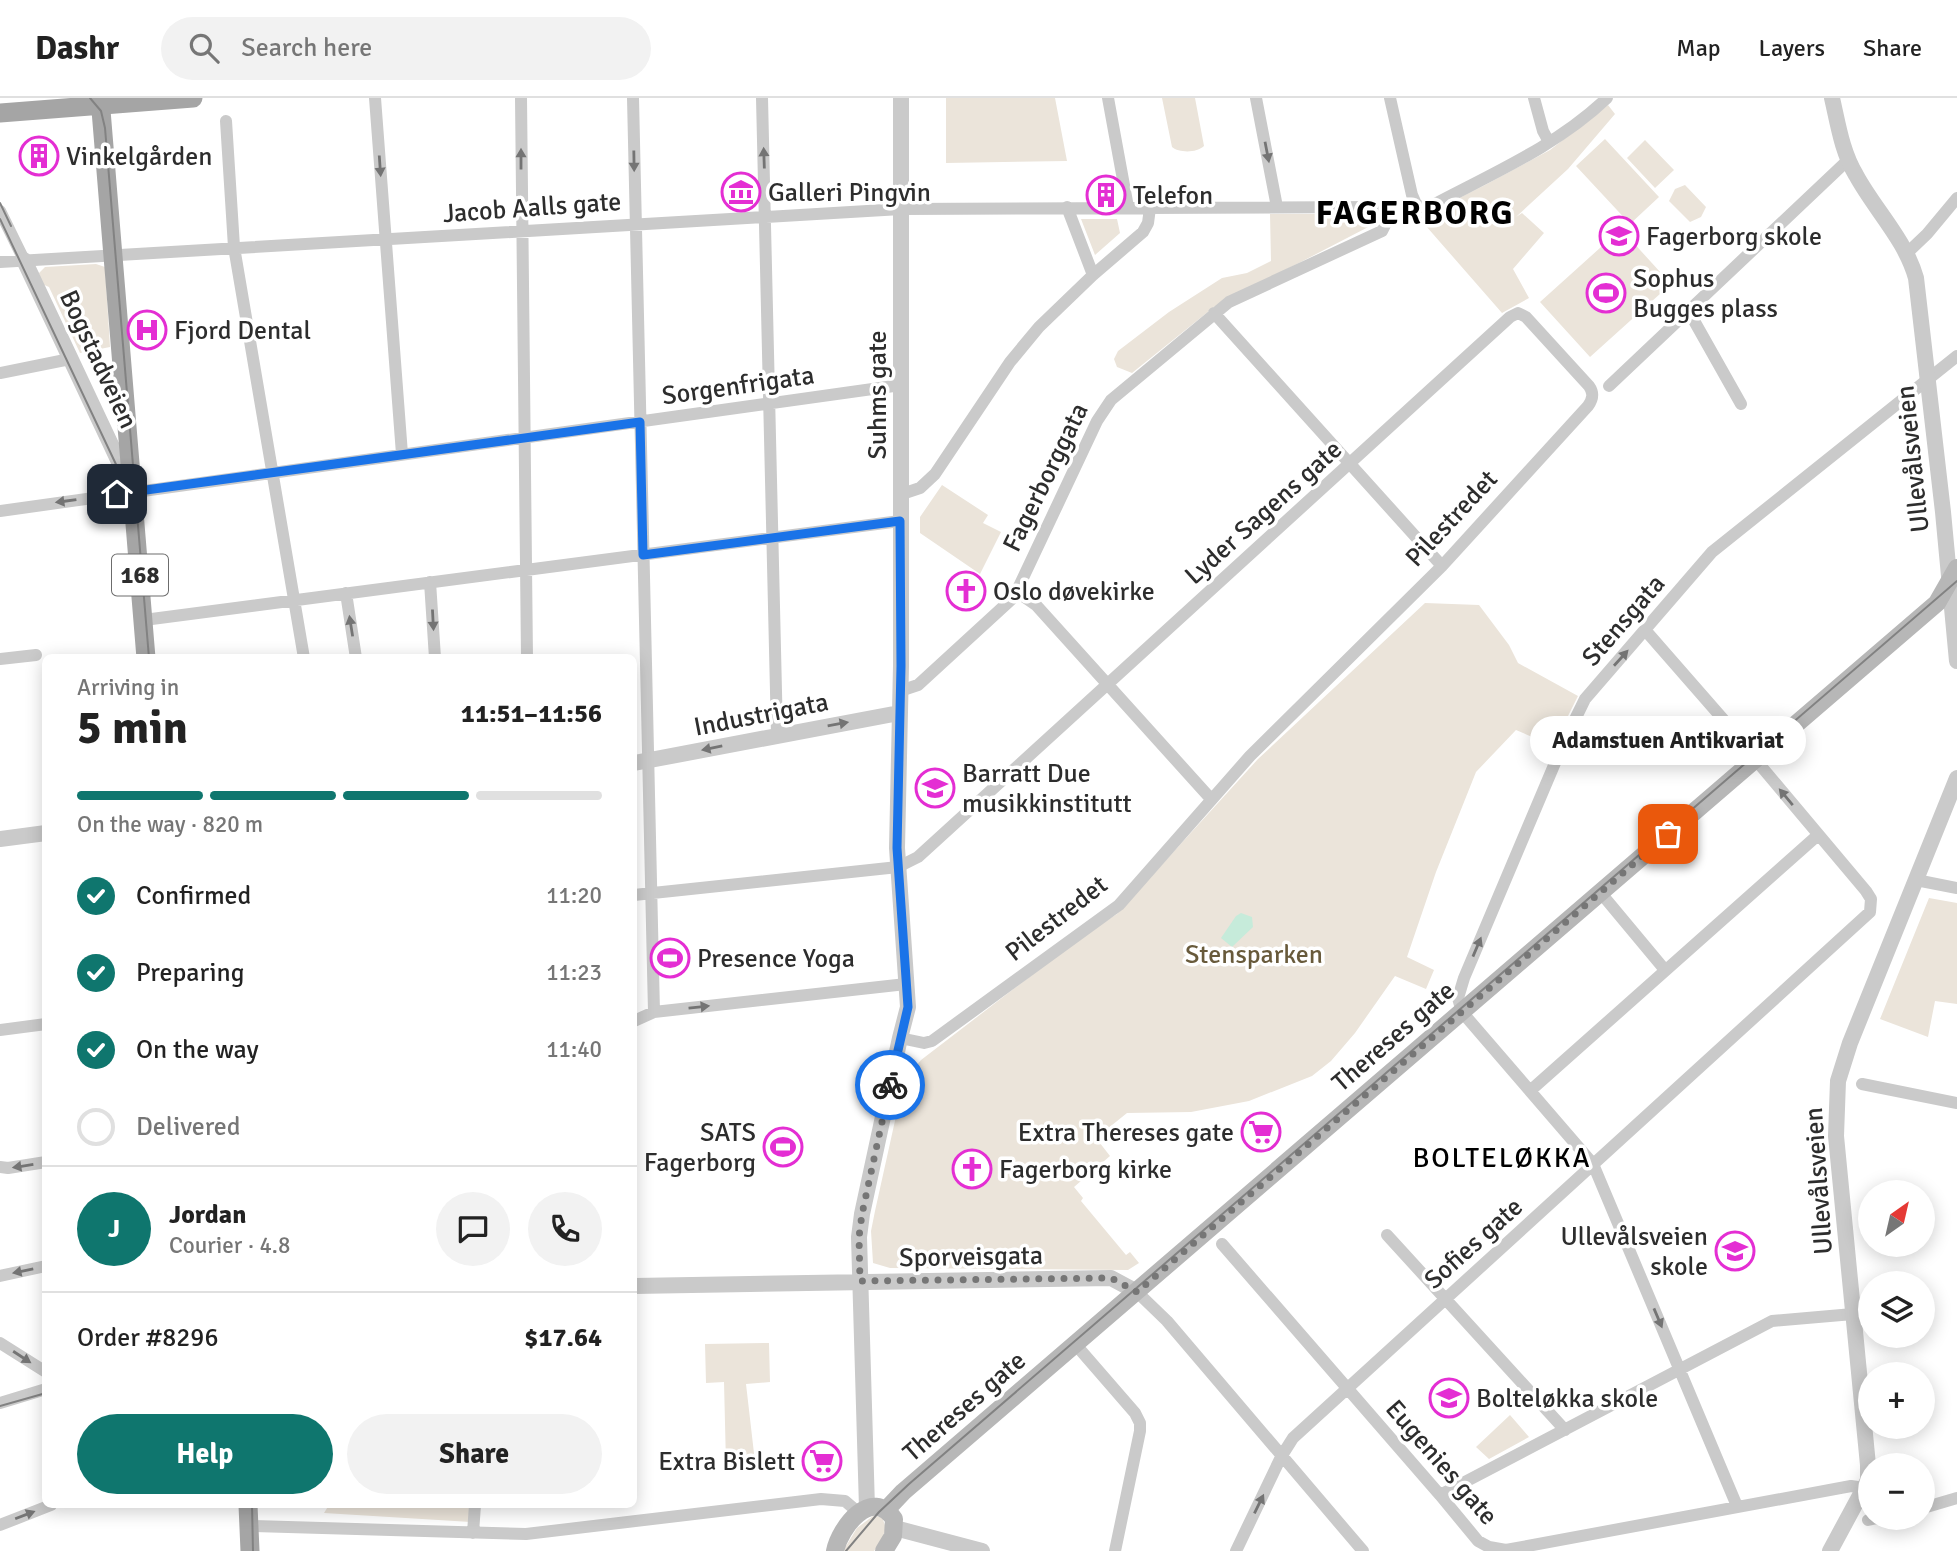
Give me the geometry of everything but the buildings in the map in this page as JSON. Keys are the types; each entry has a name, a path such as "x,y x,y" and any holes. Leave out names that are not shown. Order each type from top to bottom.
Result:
{"main road":[{"path":"0,113 101,102 193,98"},
{"name":"168","path":"101,102 133,491"},
{"name":"Bogstadveien","path":"133,491 146,654"},
{"name":"Thereses gate","path":"886,1510 903,1492 1755,759 1948,601 1953,575"},
{"path":"835,1551 845,1528 863,1510 886,1510 894,1519 895,1528 884,1551"},
{"path":"249,1517 250,1551"}],"street":[{"path":"375,98 402,454"},
{"path":"521,98 527,654"},
{"path":"633,98 643,555 641,762 651,893 654,1012"},
{"path":"762,98 777,734"},
{"name":"Suhms gate","path":"900,691 901,98"},
{"path":"1108,98 1128,207"},
{"path":"1256,98 1277,207"},
{"path":"1392,98 1412,195 1420,207 1431,206 1505,168 1549,142 1607,98"},
{"path":"1535,98 1543,131 1549,142"},
{"name":"Ullevålsveien","path":"1832,98 1848,160 1863,188 1907,253 1919,293 1953,575"},
{"path":"226,121 234,247 303,654"},
{"path":"1609,386 1848,160"},
{"path":"1907,253 1957,198"},
{"name":"Jacob Aalls gate","path":"0,262 901,209 1378,207"},
{"name":"Fagerborggata","path":"900,691 918,685 1009,603 1017,592 1103,410 1111,400 1214,313 1241,296 1382,231 1388,219 1378,207"},
{"path":"1067,208 1093,275"},
{"path":"902,494 920,488 935,474 1010,362 1039,327 1143,232 1148,223 1150,208"},
{"name":"Bogstadveien","path":"0,211 133,491"},
{"path":"1688,310 1741,404"},
{"path":"1214,313 1442,566"},
{"name":"Lyder Sagens gate","path":"898,867 918,857 1514,314 1526,317 1589,386"},
{"name":"Stensgata","path":"1462,1012 1458,999 1464,978 1585,699 1727,538 1957,356"},
{"path":"0,373 70,359"},
{"name":"Sorgenfrigata","path":"0,511 901,386"},
{"name":"Pilestredet","path":"900,1038 932,1041 1109,913 1250,756 1442,566 1588,406 1593,395 1589,386"},
{"path":"144,620 900,521"},
{"path":"430,582 435,654"},
{"path":"1017,592 1032,601 1211,799"},
{"path":"346,593 355,654"},
{"path":"1948,601 1957,661"},
{"path":"1531,1090 1818,835 1646,631"},
{"path":"0,659 36,655"},
{"path":"249,1517 294,1527 526,1534 821,1499 845,1501 863,1510 859,1237 908,1007 898,867 900,691"},
{"name":"Industrigata","path":"641,762 898,713"},
{"name":"Ullevålsveien","path":"1867,1453 1836,1136 1838,1081 1843,1061 1957,778"},
{"path":"0,839 42,834"},
{"name":"Sofies gate","path":"1236,1551 1293,1438 1870,912 1871,900 1866,891 1818,835"},
{"path":"637,895 898,867"},
{"path":"1916,880 1957,888"},
{"path":"1600,892 1665,970"},
{"path":"637,1020 654,1012 906,984"},
{"path":"1462,1012 1593,1164 1737,1506"},
{"path":"0,1030 42,1025"},
{"path":"1862,1084 1957,1103"},
{"path":"0,1167 42,1163"},
{"path":"1387,1235 1565,1430"},
{"name":"Eugenies gate","path":"1222,1244 1478,1541 1489,1547 1506,1550 1737,1506 1851,1486 1858,1487"},
{"path":"0,1276 42,1267"},
{"name":"Sporveisgata","path":"637,1286 1111,1278 1137,1292"},
{"path":"1137,1292 1167,1321 1363,1551"},
{"path":"1440,1495 1772,1321 1853,1314"},
{"path":"0,1343 42,1369"},
{"path":"1076,1345 1135,1413 1140,1423 1115,1551"},
{"path":"0,1403 42,1390"},
{"path":"1935,1504 1957,1498"},
{"name":"Ullevålsveien","path":"1830,1551 1858,1499"},
{"path":"0,1525 43,1508"},
{"path":"474,1532 475,1508"},
{"path":"895,1528 982,1551"}],"green space":[{"path":"946,98 1055,98 1067,161 946,163"},
{"path":"1162,98 1195,98 1204,146 1188,151 1172,147"},
{"path":"1608,105 1615,114 1568,169 1516,217 1522,213 1544,233 1513,269 1529,298 1502,313 1419,218 1550,150"},
{"path":"1605,139 1659,197 1630,224 1576,166"},
{"path":"1645,140 1674,170 1655,188 1627,158"},
{"path":"1685,185 1706,207 1701,217 1690,222 1669,201 1675,189"},
{"path":"1270,214 1372,214 1376,223 1214,307 1132,373 1117,367 1114,359 1118,351 1169,312 1222,278 1247,273 1271,261"},
{"path":"1081,219 1117,219 1120,233 1095,255"},
{"name":"Sophus Bugges plass","path":"1621,229 1671,284 1590,357 1540,302"},
{"path":"96,264 105,267 110,347 80,353 49,287 42,284 39,273 45,267"},
{"path":"942,485 988,515 983,523 1001,532 980,574 920,533 920,517"},
{"name":"Stensparken","path":"1425,603 1479,605 1509,645 1518,663 1578,696 1553,746 1516,730 1476,772 1436,872 1407,957 1434,970 1426,989 1395,976 1355,1033 1331,1061 1312,1076 1249,1101 1191,1112 1127,1113 1096,1138 1110,1156 1074,1187 1083,1198 1081,1201 1126,1255 1130,1252 1139,1263 1128,1270 890,1268 873,1263 871,1231 904,1080 921,1060 1084,935 1117,914 1258,759"},
{"path":"1929,898 1957,903 1957,1004 1935,1001 1928,1037 1880,1019"},
{"path":"769,1343 770,1382 746,1384 755,1462 726,1464 724,1382 706,1383 705,1344"},
{"path":"1510,1415 1529,1437 1489,1459 1476,1447"},
{"path":"327,1508 472,1508 471,1522 324,1513"},
{"path":"873,1516 882,1517 886,1528 874,1551 843,1551 857,1528"}],"shaded area":[{"path":"1241,913 1252,917 1253,927 1232,947 1221,938"}],"tram line":[{"path":"90,98 101,111 105,128 149,654"},
{"path":"0,203 11,226"},
{"path":"0,219 122,477 131,505"},
{"path":"846,1551 879,1512 909,1484 1957,581"},
{"path":"0,1406 42,1394"},
{"path":"252,1508 253,1551"}],"way so far":[{"path":"890,1085 862,1214 859,1237 860,1281 875,1283 1111,1278 1137,1292 1668,834"}],"place":[{"name":"Vinkelgården","path":"39,156"},
{"name":"Galleri Pingvin","path":"741,192"},
{"name":"Telefon","path":"1106,195"},
{"name":"Fagerborg skole","path":"1619,236"},
{"name":"Sophus Bugges plass","path":"1606,293"},
{"name":"Fjord Dental","path":"147,330"},
{"name":"Oslo døvekirke","path":"966,591"},
{"name":"Barratt Due musikkinstitutt","path":"935,788"},
{"name":"Adamstuen Antikvariat","path":"1668,834"},
{"name":"Presence Yoga","path":"670,958"},
{"name":"Extra Thereses gate","path":"1261,1132"},
{"name":"SATS Fagerborg","path":"783,1147"},
{"name":"Fagerborg kirke","path":"972,1169"},
{"name":"Ullevålsveien skole","path":"1735,1251"},
{"name":"Bolteløkka skole","path":"1449,1398"},
{"name":"Extra Bislett","path":"822,1461"}],"district":[{"name":"FAGERBORG","path":"1415,212"},
{"name":"BOLTELØKKA","path":"1502,1157"}],"route":[{"path":"117,494 640,422 643,555 900,521 901,666 897,848 908,1007 890,1085"}]}
